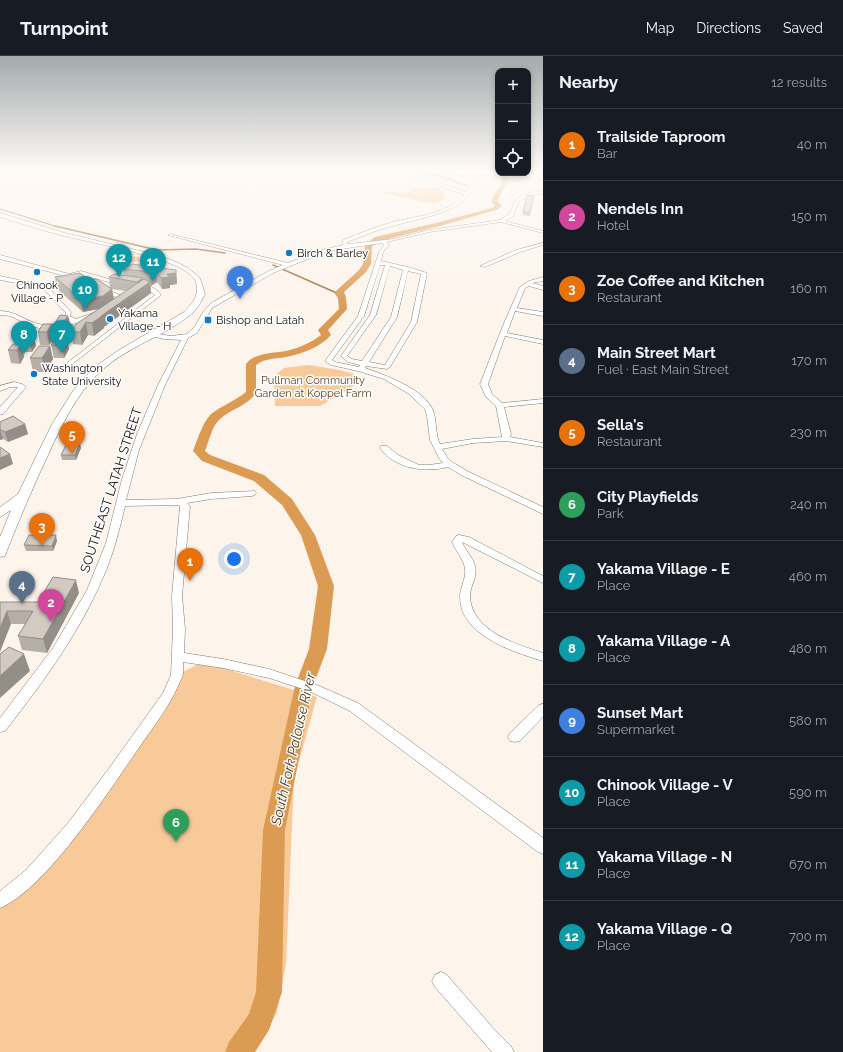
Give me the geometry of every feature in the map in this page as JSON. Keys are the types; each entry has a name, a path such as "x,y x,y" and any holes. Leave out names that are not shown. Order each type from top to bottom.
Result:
{"main road":[{"path":"0,553 5,527 23,495 57,424 86,380 99,368 122,352 187,314 196,304 201,294 201,287 198,279 186,269 172,262 155,256 74,237 8,217"},
{"path":"0,513 23,495"}],"street":[{"path":"347,246 344,243 345,241 359,235 417,217"},
{"path":"152,335 169,338 185,337 195,331 209,307 247,284 275,270 323,251 347,246 382,242 430,231 501,221 508,217"},
{"path":"501,221 543,232"},
{"path":"170,235 286,266"},
{"path":"378,263 424,273 414,322 387,367 333,364 328,361 361,316 381,252 387,244 382,242"},
{"path":"483,266 518,251 543,244"},
{"path":"0,257 28,266 53,270 69,275 88,284"},
{"path":"388,265 374,315 344,356 345,358 393,381 412,392 423,402 431,416 434,440 443,458 449,464 464,473 543,511"},
{"path":"362,366 394,317 406,268"},
{"path":"68,364 158,295 157,292 152,289 143,286 107,281 81,273 69,275"},
{"path":"0,278 45,287 69,313 67,317 74,320"},
{"path":"506,438 507,434 500,405 489,395 484,384 523,287 543,279"},
{"path":"528,284 543,288"},
{"path":"0,313 10,313 37,326 43,327 53,326 74,320 108,309 119,303 120,299 118,296 94,286"},
{"path":"513,309 543,314"},
{"path":"504,334 543,342"},
{"name":"SOUTHEAST LATAH STREET","path":"0,726 51,662 72,631 103,566 121,503 129,468 150,408 185,337"},
{"path":"0,389 11,384 19,384 22,387 0,412"},
{"path":"500,405 543,401"},
{"path":"437,447 473,441 506,438 543,445"},
{"path":"384,448 388,453 411,466 419,468 434,468 449,464"},
{"path":"121,503 177,502 211,496 252,493"},
{"path":"0,900 12,893 46,860 76,824 168,695 176,674 178,657 179,629 177,596 185,506 183,503 177,502"},
{"path":"543,580 466,539 459,538 457,542 470,566 472,574 465,595 470,615 478,625 491,635 507,644 543,658"},
{"path":"178,657 219,662 256,670 318,690 337,698 354,707 543,846"},
{"path":"515,737 543,709"},
{"path":"441,981 487,1034 505,1052"}],"green space":[{"path":"126,255 138,257 141,261 128,263 109,262 111,257"},
{"name":"Pullman Community Garden at Koppel Farm","path":"309,365 354,374 357,384 320,406 275,406 274,376 284,368"},
{"path":"199,664 216,666 317,697 294,779 286,964 277,1013 252,1052 0,1052 0,900 46,860 177,675"}],"building":[{"path":"132,264 176,270 176,273 167,274 169,277 161,278 156,271 150,274 142,271 123,269"},
{"path":"80,273 89,280 97,279 112,289 103,296 81,300 55,277"},
{"path":"114,274 143,278 137,282 109,277"},
{"path":"144,279 150,282 92,323 86,322 80,332 71,332 76,324"},
{"path":"60,315 68,316 63,323 55,323"},
{"path":"43,324 52,324 47,332 38,332"},
{"path":"25,333 33,333 29,339 20,339"},
{"path":"57,336 67,336 62,345 51,345"},
{"path":"13,344 22,344 17,350 8,350"},
{"path":"39,346 50,346 42,358 30,358"},
{"path":"13,416 25,424 5,432 0,429 0,422"},
{"path":"67,443 80,443 75,455 61,455"},
{"path":"0,447 10,454 0,458"},
{"path":"29,535 56,535 52,546 24,545"},
{"path":"53,577 76,580 43,639 18,636 33,611 7,611 0,628 0,602 38,602"},
{"path":"9,647 24,654 0,676 0,654"}],"waterway":[{"path":"27,217 58,227"},
{"name":"South Fork Palouse River","path":"239,1052 260,1021 269,992 274,830 304,686 318,649 326,586 308,535 287,502 259,478 206,458 199,451 205,434 215,417 241,402 251,393 251,364 260,358 299,350 326,335 323,330 343,309 342,297 339,294 340,291 362,272 367,264 369,245 378,239 464,217"},
{"path":"55,226 157,250 196,249 225,253"},
{"path":"273,265 339,294"}],"place":[{"name":"Birch & Barley","path":"289,253"},
{"name":"Chinook Village - P","path":"37,272"},
{"name":"Yakama Village - Q","path":"119,277"},
{"name":"Yakama Village - N","path":"153,281"},
{"name":"Sunset Mart","path":"240,299"},
{"name":"Chinook Village - V","path":"85,309"},
{"name":"Yakama Village - H","path":"110,319"},
{"name":"Bishop and Latah","path":"208,320"},
{"name":"Yakama Village - E","path":"62,353"},
{"name":"Yakama Village - A","path":"24,354"},
{"name":"Washington State University","path":"34,374"},
{"name":"Sella's","path":"72,454"},
{"name":"Zoe Coffee and Kitchen","path":"42,546"},
{"name":"Trailside Taproom","path":"190,581"},
{"name":"Main Street Mart","path":"22,604"},
{"name":"Nendels Inn","path":"51,622"},
{"name":"City Playfields","path":"176,842"}]}
